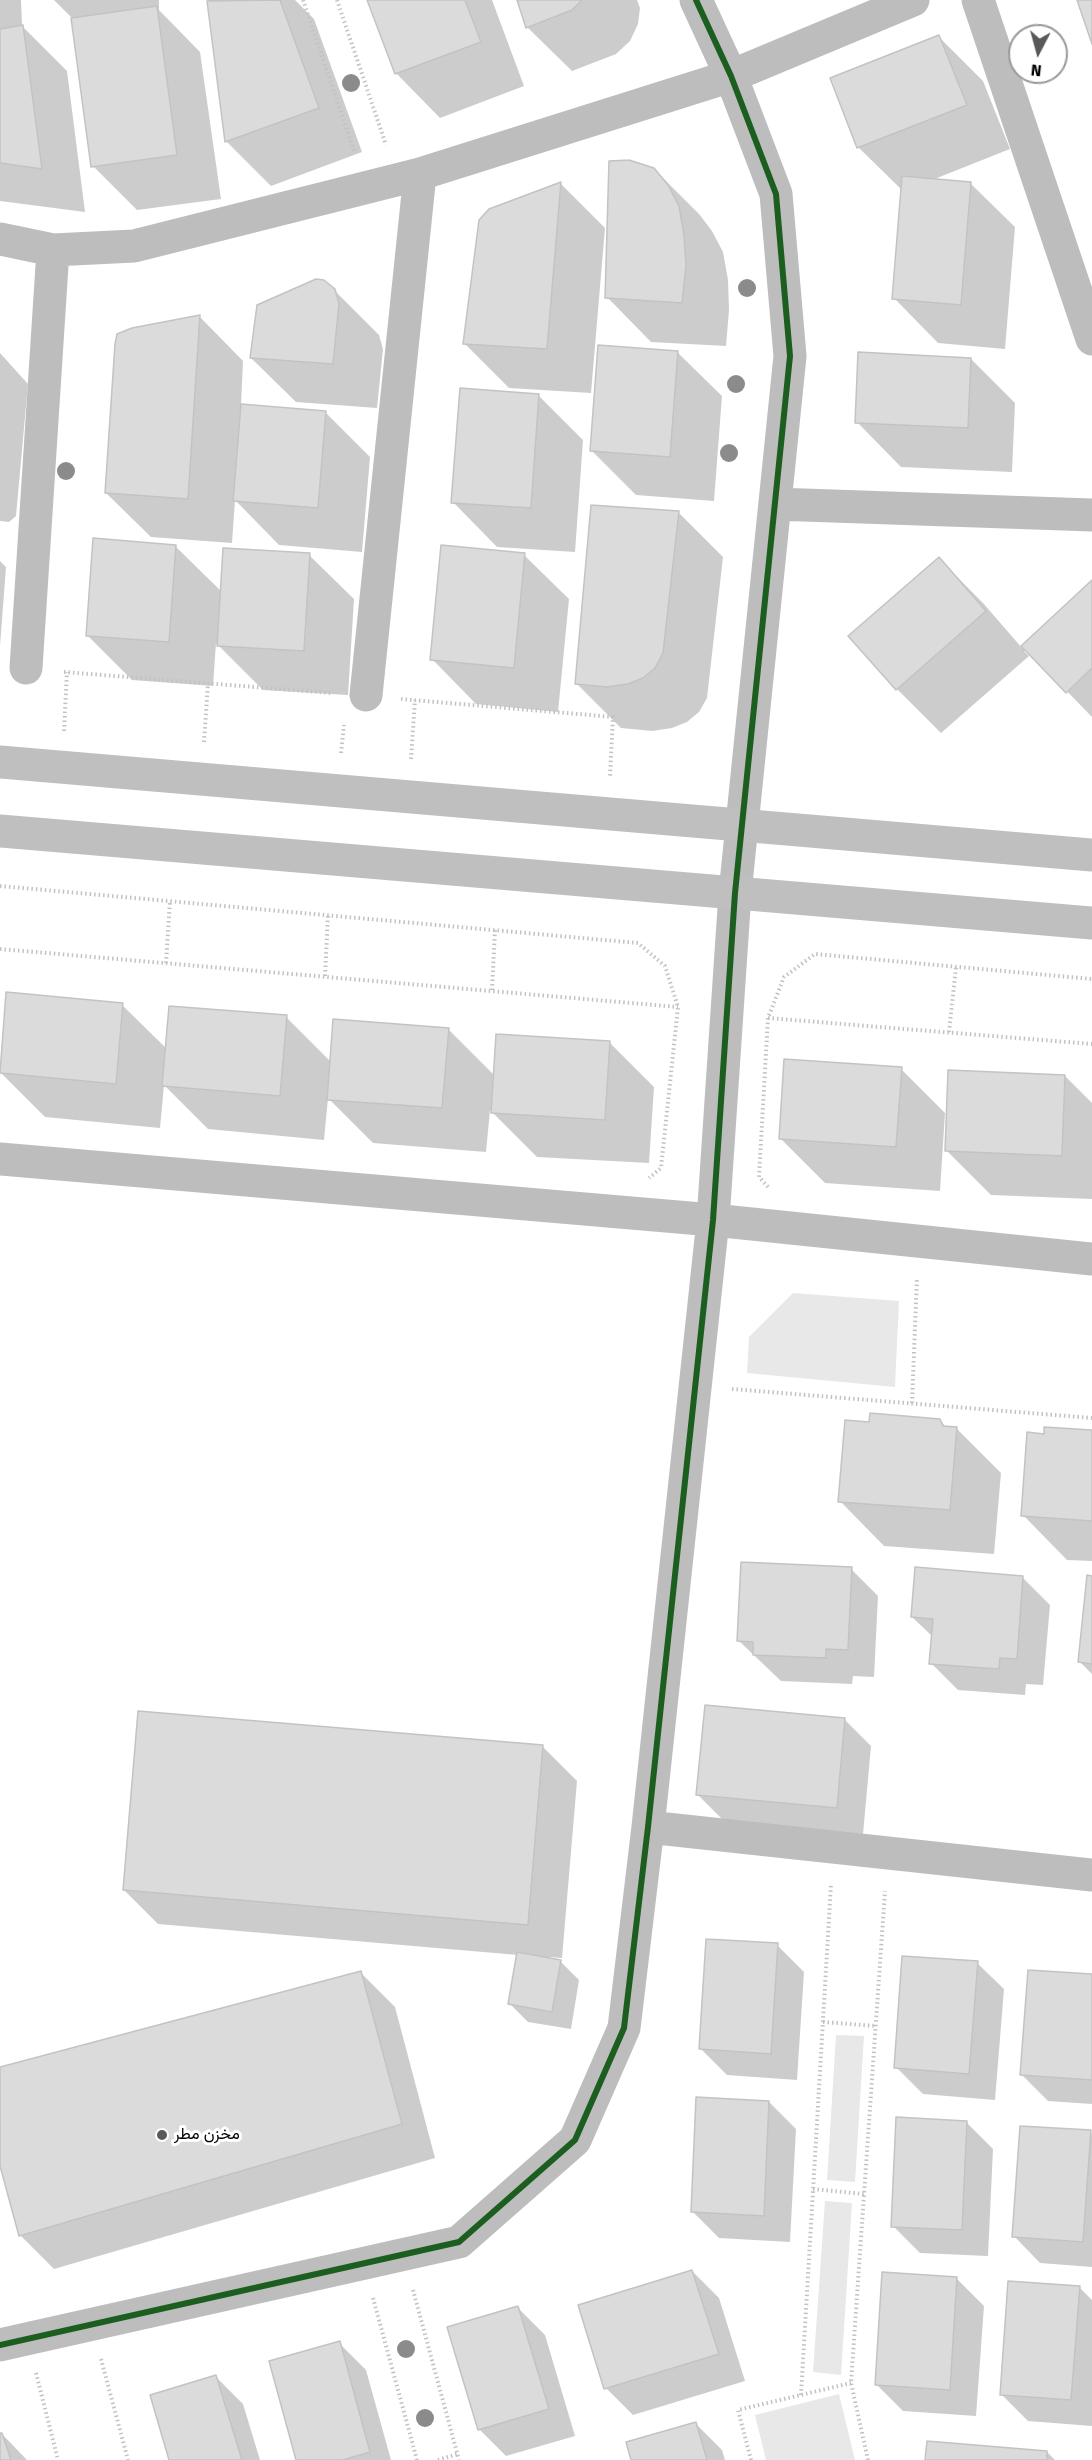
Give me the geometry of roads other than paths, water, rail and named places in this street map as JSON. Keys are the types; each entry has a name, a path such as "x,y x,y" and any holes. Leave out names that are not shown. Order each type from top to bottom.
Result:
{"street":[{"path":"14,2342 459,2242 575,2140 624,2028 648,1827 713,1220 741,825 790,356 776,194 731,76 696,0"},
{"path":"0,239 53,250 135,246 409,177 731,76 913,0"},
{"path":"978,0 1092,339"},
{"path":"356,695 409,177"},
{"path":"26,668 53,250"},
{"path":"775,504 1092,515"},
{"path":"0,762 1092,855"},
{"path":"0,831 1092,923"},
{"path":"0,1159 713,1220 1092,1259"},
{"path":"648,1827 1092,1875"}],"place":[{"name":"مخزن مطر","path":"162,2135"}]}
